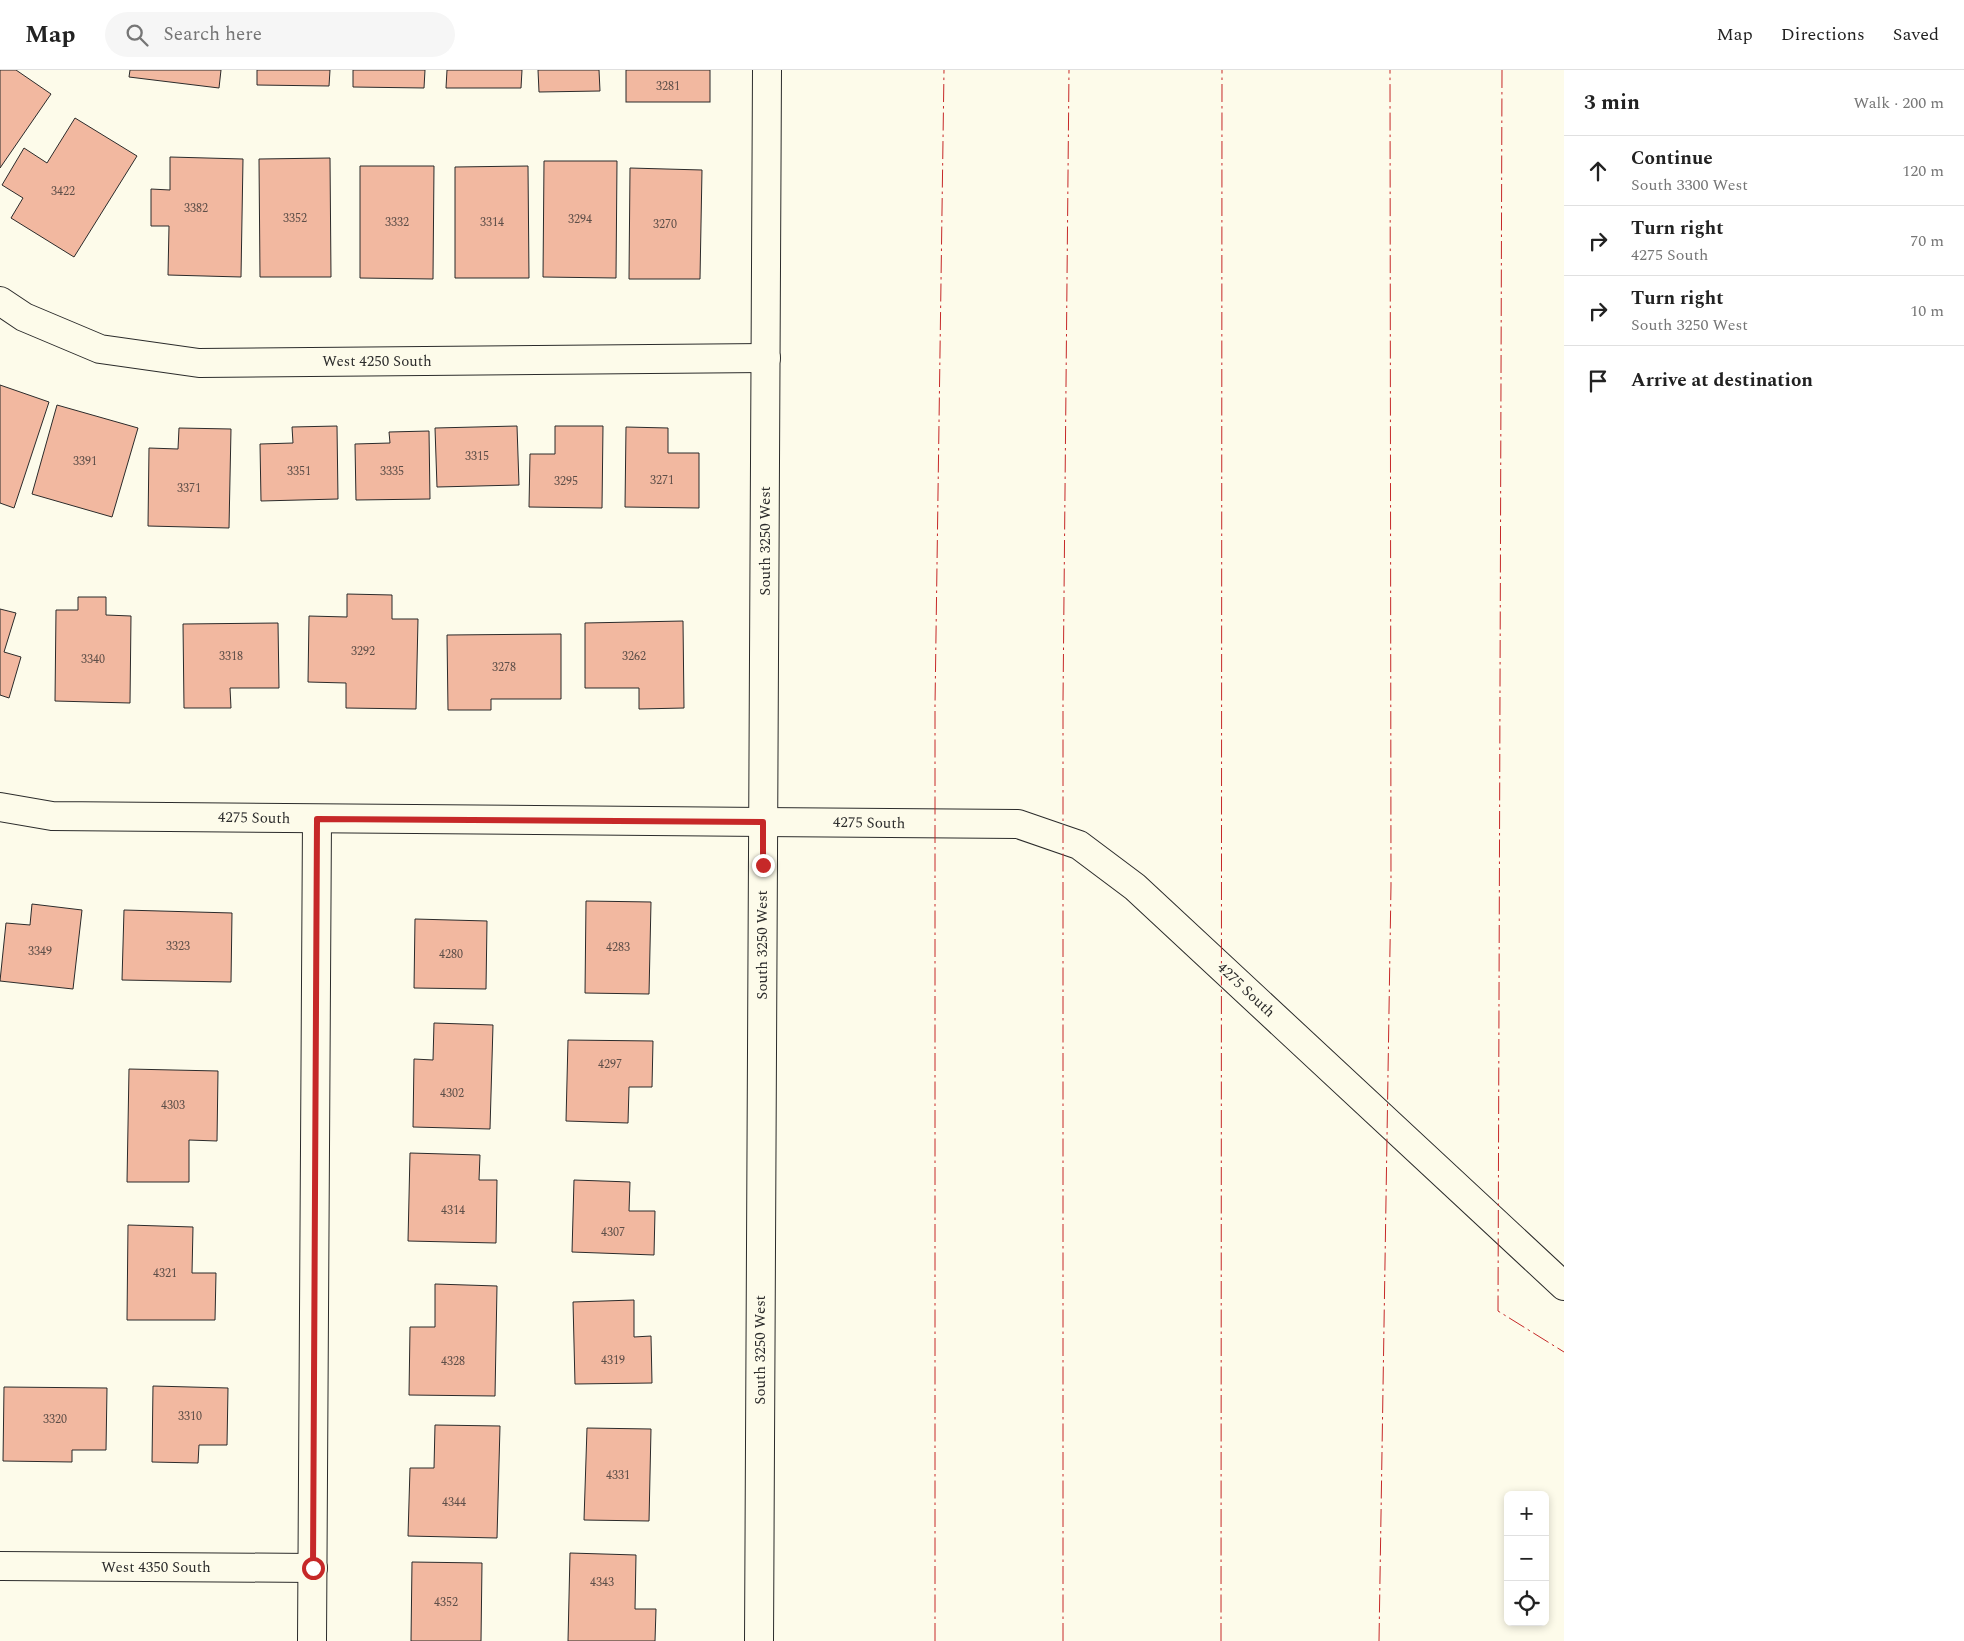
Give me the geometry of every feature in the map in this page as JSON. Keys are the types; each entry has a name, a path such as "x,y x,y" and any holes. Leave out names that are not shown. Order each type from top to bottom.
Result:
{"street":[{"name":"South 3250 West","path":"758,1641 767,70"},
{"name":"West 4250 South","path":"0,300 24,318 100,349 199,363 766,358"},
{"name":"4275 South","path":"0,807 52,816 1018,824 1079,845 1135,887 1564,1286"},
{"path":"312,1641 317,819"},
{"name":"West 4350 South","path":"0,1566 313,1568"}],"building":[{"path":"0,70 16,70 51,94 0,168"},
{"path":"130,70 221,70 219,88 129,77"},
{"path":"257,70 330,70 329,86 257,85"},
{"path":"353,70 425,70 424,88 353,87"},
{"path":"447,70 522,70 521,88 446,88"},
{"path":"538,70 599,70 600,91 539,92"},
{"path":"626,70 710,70 710,102 626,102"},
{"path":"75,118 137,156 74,257 11,218 23,198 2,185 24,148 47,163"},
{"path":"170,157 243,159 241,277 168,275 169,226 151,226 151,189 170,190"},
{"path":"330,158 331,277 260,277 259,159"},
{"path":"544,161 617,161 616,278 543,277"},
{"path":"360,166 434,166 433,279 360,278"},
{"path":"528,166 529,278 455,278 455,167"},
{"path":"630,168 702,170 700,279 629,279"},
{"path":"0,385 49,402 14,508 0,503"},
{"path":"57,405 138,428 112,517 32,494"},
{"path":"337,426 338,499 261,501 260,444 293,443 292,427"},
{"path":"517,426 519,485 437,487 435,428"},
{"path":"555,426 603,426 602,508 529,507 530,454 555,454"},
{"path":"626,427 668,428 668,453 699,453 699,508 625,507"},
{"path":"179,428 231,429 229,528 148,526 149,448 178,449"},
{"path":"429,431 430,499 356,500 355,444 390,443 389,432"},
{"path":"347,594 392,595 392,619 418,619 416,709 346,708 346,683 308,682 309,616 347,617"},
{"path":"78,597 106,597 106,615 131,616 130,703 55,701 56,610 78,610"},
{"path":"0,609 16,613 4,652 21,657 9,698 0,695"},
{"path":"683,621 684,708 639,709 639,688 585,688 585,623"},
{"path":"278,623 279,688 230,688 231,708 184,708 183,624"},
{"path":"561,634 561,699 491,699 491,710 448,710 447,635"},
{"path":"586,901 651,902 649,994 585,993"},
{"path":"32,904 82,910 73,989 0,981 6,923 30,925"},
{"path":"124,910 232,913 231,982 122,980"},
{"path":"415,919 487,921 486,989 414,988"},
{"path":"434,1023 493,1025 490,1129 413,1127 414,1059 433,1060"},
{"path":"568,1040 653,1041 652,1087 629,1087 628,1123 566,1121"},
{"path":"129,1069 218,1071 217,1141 189,1140 189,1182 127,1182"},
{"path":"410,1153 480,1155 479,1180 497,1180 496,1243 408,1241"},
{"path":"574,1180 630,1182 629,1211 655,1211 654,1255 572,1252"},
{"path":"128,1225 193,1227 192,1273 216,1273 215,1320 127,1320"},
{"path":"435,1284 497,1286 495,1396 409,1395 410,1327 435,1327"},
{"path":"634,1300 634,1337 651,1336 652,1383 575,1384 573,1302"},
{"path":"153,1386 228,1388 227,1445 199,1445 198,1463 152,1462"},
{"path":"4,1387 107,1388 106,1450 72,1450 72,1462 3,1461"},
{"path":"435,1425 500,1426 497,1538 408,1536 410,1468 434,1468"},
{"path":"587,1428 651,1429 649,1521 584,1520"},
{"path":"570,1553 636,1555 635,1609 656,1609 655,1641 568,1641"},
{"path":"412,1562 482,1563 481,1641 411,1641"}],"power":[{"path":"935,1641 935,706 944,70"},
{"path":"1063,1641 1063,702 1069,70"},
{"path":"1221,1641 1222,70"},
{"path":"1379,1641 1391,885 1390,70"},
{"path":"1502,70 1498,1311 1564,1352"}],"route":[{"path":"313,1568 317,819 763,822 763,865"}]}
